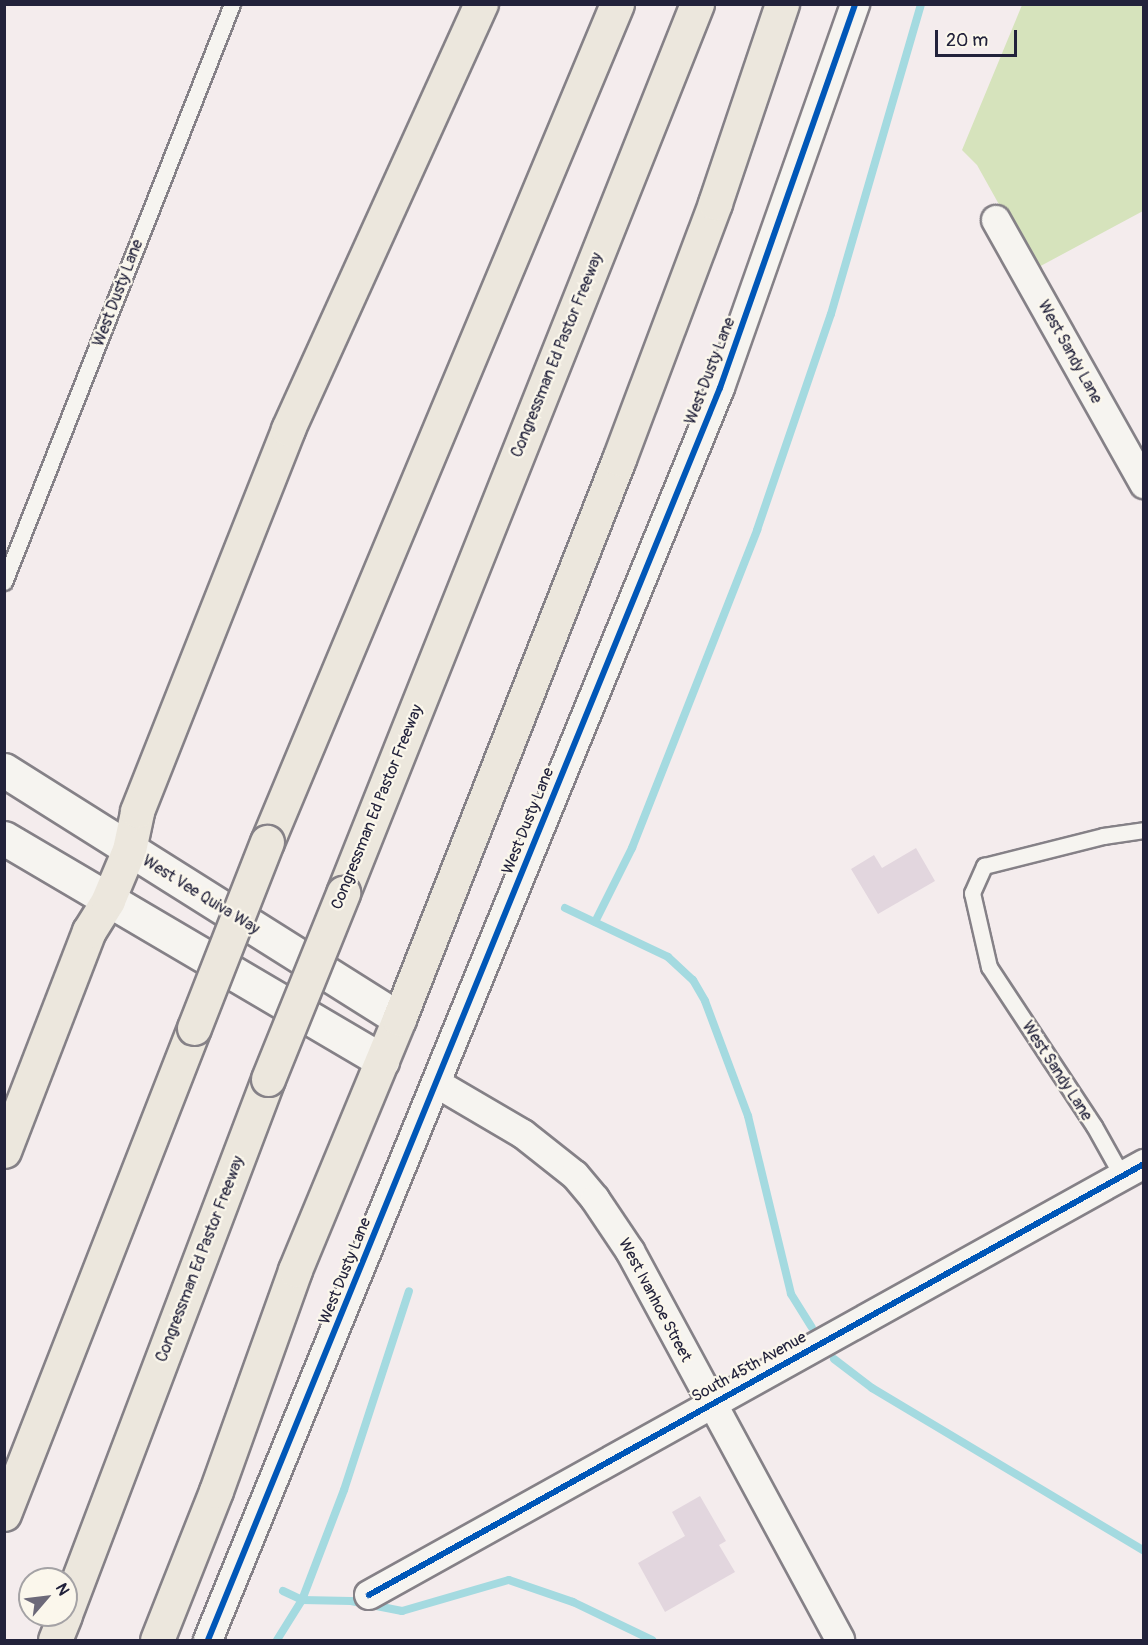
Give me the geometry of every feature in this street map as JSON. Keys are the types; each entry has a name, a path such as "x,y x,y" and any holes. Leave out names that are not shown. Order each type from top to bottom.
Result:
{"highway":[{"path":"4,1150 89,931 108,900 129,850 137,811 288,429 481,4"},
{"path":"4,1514 267,842 617,4"},
{"name":"Congressman Ed Pastor Freeway","path":"78,1579 268,1079 697,4"},
{"path":"157,1641 216,1491 295,1270 399,1019 628,437 715,203 782,4"}],"street":[{"name":"West Dusty Lane","path":"208,1641 720,388 855,4"},
{"name":"West Sandy Lane","path":"996,220 1143,484"},
{"name":"West Vee Quiva Way","path":"4,770 399,1019"},
{"path":"4,838 382,1061"},
{"name":"West Ivanhoe Street","path":"436,1083 523,1134 575,1175 595,1199 630,1251 840,1641"},
{"name":"South 45th Avenue","path":"369,1594 1132,1170"}],"lane":[{"name":"West Dusty Lane","path":"4,582 232,4"},
{"name":"West Sandy Lane","path":"1132,1170 1094,1126 989,968 972,893 984,866 1103,836 1143,830"}],"green space":[{"path":"1022,5 1143,5 1143,211 1035,269 977,165 962,150"}],"building":[{"path":"916,848 935,881 878,914 851,869 874,855 882,868"},
{"path":"700,1496 726,1541 719,1545 735,1572 665,1612 638,1563 685,1536 672,1512"}],"waterway":[{"path":"595,922 632,848 757,530 831,314 921,4"},
{"path":"565,908 668,957 693,980 705,1001 748,1116 791,1294 812,1327"},
{"path":"277,1640 302,1600 344,1490 409,1291"},
{"path":"834,1359 872,1388 1144,1551"},
{"path":"283,1591 302,1600 351,1601 402,1611 509,1580 573,1602 652,1640"}],"cycle path":[{"path":"208,1640 720,388 855,4"},
{"path":"369,1595 1144,1164"}]}
